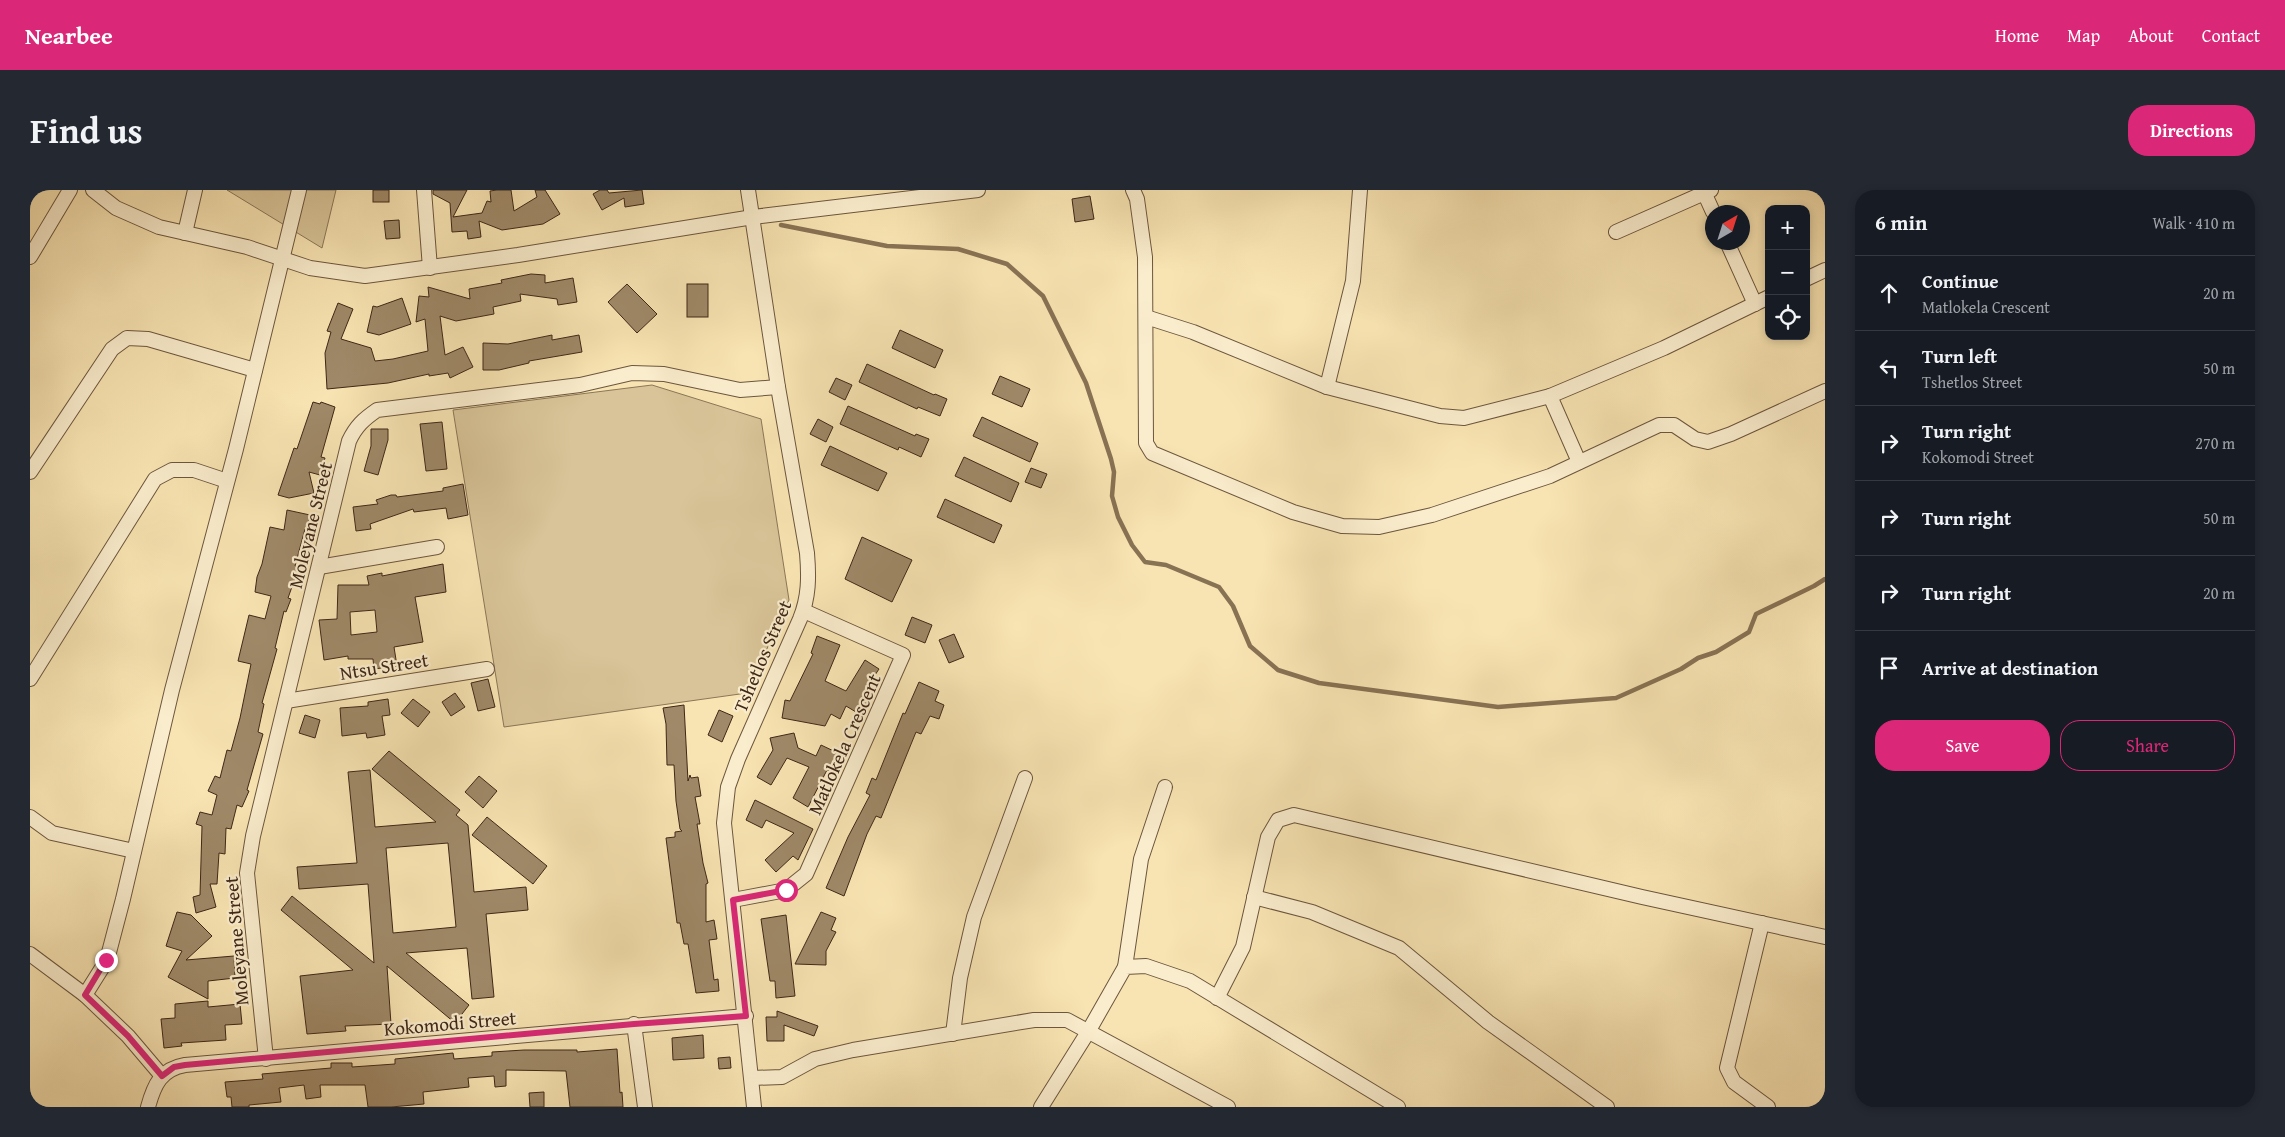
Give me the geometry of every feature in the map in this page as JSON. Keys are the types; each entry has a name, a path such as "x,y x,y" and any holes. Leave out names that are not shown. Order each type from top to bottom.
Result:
{"street":[{"path":"30,257 70,190"},
{"path":"93,190 116,208 159,227 247,247 310,268 365,276 430,268 753,217 978,190"},
{"path":"185,233 195,190"},
{"path":"85,995 106,960 172,690 227,481 299,190"},
{"path":"424,190 430,268"},
{"name":"Tshetlos Street","path":"748,190 778,387 807,553 809,581 804,611 738,759 728,787 724,823 746,1016 754,1107"},
{"path":"1133,190 1137,199 1145,256 1146,443 1152,453 1293,512 1342,526 1379,528 1432,515 1550,476 1659,425 1674,425 1695,439 1708,442 1732,434 1825,391"},
{"path":"1327,388 1353,281 1360,190"},
{"path":"1616,232 1706,191 1711,205"},
{"path":"1731,250 1755,304"},
{"path":"1810,277 1825,270"},
{"path":"1146,317 1193,332 1327,388 1440,416 1464,418 1550,396 1664,348 1765,299"},
{"path":"30,472 112,349 127,338 148,339 255,370"},
{"name":"Moleyane Street","path":"266,1059 247,873 286,700 349,441 354,429 377,410 580,385 632,373 664,374 740,390 778,387"},
{"path":"1550,396 1579,462"},
{"path":"30,679 155,479 172,470 194,470 227,481"},
{"path":"319,567 437,547"},
{"name":"Matlokela Crescent","path":"733,900 786,890 806,874 903,655 804,611"},
{"name":"Ntsu Street","path":"286,700 487,669"},
{"path":"954,1034 960,978 974,917 1025,778"},
{"path":"1041,1107 1088,1032 1124,967 1140,859 1166,787"},
{"path":"1217,998 1243,947 1268,837 1278,820 1294,815 1825,937"},
{"path":"30,817 52,833 134,851"},
{"path":"1254,897 1312,912 1399,948 1488,1022 1607,1107"},
{"path":"1762,923 1727,1068 1734,1082 1768,1107"},
{"path":"30,954 85,995 128,1036 162,1076 155,1084 148,1107"},
{"path":"1124,967 1146,966 1190,981 1398,1107"},
{"name":"Kokomodi Street","path":"162,1076 174,1067 179,1066 634,1024 746,1016"},
{"path":"752,1078 782,1077 815,1059 853,1050 1034,1020 1066,1020 1228,1107"},
{"path":"634,1024 645,1107"}],"shaded area":[{"path":"227,190 336,190 322,248"},
{"path":"652,385 761,419 789,600 747,693 504,727 453,410"}],"building":[{"path":"373,190 389,190 389,202 373,202"},
{"path":"433,190 467,190 453,217 482,213 487,201 491,202 490,191 497,190 511,190 514,211 537,197 535,190 545,190 560,214 543,224 502,230 479,221 481,237 468,239 467,231 452,232 450,203 433,194"},
{"path":"600,190 607,190 609,193 642,190 644,204 625,207 624,198 602,210 593,194"},
{"path":"1090,196 1094,219 1075,222 1072,199"},
{"path":"399,220 400,238 386,239 384,221"},
{"path":"531,274 545,275 545,283 573,278 577,302 558,305 557,299 520,294 521,301 493,307 494,314 456,321 440,316 445,355 463,347 473,367 450,378 448,373 429,376 429,374 388,383 327,389 325,353 331,332 327,331 338,303 353,309 341,339 371,348 375,361 393,359 428,351 425,319 416,322 419,296 429,297 428,287 470,299 469,289 502,283 501,280"},
{"path":"627,284 657,314 637,333 608,302"},
{"path":"687,284 708,284 708,317 687,317"},
{"path":"402,298 411,324 379,335 367,332 373,306 377,307"},
{"path":"900,330 943,350 935,368 892,348"},
{"path":"552,335 552,340 579,335 582,352 529,361 529,363 499,370 483,370 483,343 508,344"},
{"path":"867,364 934,395 947,399 940,416 918,407 917,409 859,382"},
{"path":"1000,376 1030,389 1022,407 992,394"},
{"path":"836,378 852,385 845,400 829,392"},
{"path":"313,402 320,404 321,402 335,407 321,457 325,458 320,475 309,472 314,493 289,498 278,495 294,448 297,449"},
{"path":"848,406 915,436 916,434 929,439 921,457 899,447 898,450 840,424"},
{"path":"982,417 1038,443 1030,462 973,436"},
{"path":"818,419 833,427 826,442 810,434"},
{"path":"442,422 447,469 426,471 420,424"},
{"path":"371,429 388,429 388,440 378,475 364,471 371,446"},
{"path":"830,446 887,473 878,491 821,465"},
{"path":"964,457 1019,483 1011,502 955,476"},
{"path":"1031,468 1047,474 1041,488 1025,482"},
{"path":"463,484 468,515 448,519 446,508 414,512 413,509 370,524 371,529 356,531 353,507 378,504 376,500 391,495 396,495 397,497 443,491 443,488"},
{"path":"945,499 1002,525 994,543 937,517"},
{"path":"287,510 310,515 308,529 305,529 295,566 299,567 288,598 291,599 286,612 284,611 275,648 277,649 262,703 264,704 258,732 263,734 247,790 249,791 242,807 237,805 231,829 226,828 225,854 219,853 217,884 210,884 216,907 196,913 193,897 200,895 202,826 196,824 200,812 212,815 217,795 208,791 215,776 220,778 227,750 231,751 251,664 238,661 249,615 265,619 271,596 255,592 257,577 262,564 270,527 284,530"},
{"path":"862,537 912,560 892,602 845,579"},
{"path":"443,564 446,592 415,597 423,642 394,647 397,666 374,669 373,659 348,659 348,656 324,660 319,620 337,619 338,585 369,585 367,576 382,573 382,576","holes":["375,610 377,632 351,635 350,612"]},
{"path":"912,617 932,625 925,643 905,635"},
{"path":"954,634 964,657 949,663 939,640"},
{"path":"817,636 840,645 825,681 846,691 865,660 879,669 865,690 872,694 861,715 846,706 840,719 831,714 825,726 782,718 785,700 790,701 813,654 811,653"},
{"path":"488,679 495,707 478,711 471,683"},
{"path":"919,682 939,691 935,701 944,705 939,719 930,716 921,734 916,732 881,818 876,816 867,834 844,896 826,888 848,837 870,795 866,793 872,778 876,780 903,713 905,714"},
{"path":"455,693 465,707 451,716 442,702"},
{"path":"388,699 390,715 382,716 385,735 367,738 366,733 342,736 340,708 368,706 368,702"},
{"path":"413,699 430,712 418,727 401,713"},
{"path":"684,705 688,781 690,775 691,778 698,777 701,796 695,797 700,824 697,824 708,883 706,884 706,922 714,920 717,939 709,940 714,980 718,979 719,991 696,993 688,944 684,944 680,923 677,923 666,838 675,837 675,832 682,831 680,829 676,801 674,765 667,765 666,724 663,708"},
{"path":"719,710 733,716 722,742 708,735"},
{"path":"305,715 320,720 315,738 299,733"},
{"path":"794,733 798,748 816,756 821,745 840,754 832,772 827,770 808,807 793,798 809,767 787,758 771,785 757,777 773,750 770,738"},
{"path":"389,751 460,810 456,815 468,825 474,892 526,887 528,910 486,914 494,997 472,999 467,948 406,953 469,1005 455,1023 387,966 391,1024 345,1026 346,1031 307,1034 300,976 353,970 281,910 292,896 374,963 368,884 299,889 297,867 357,863 348,772 370,770 375,827 436,822 372,769","holes":["448,843 456,927 393,933 386,848"]},
{"path":"479,776 497,791 483,808 465,792"},
{"path":"755,800 813,829 798,860 793,856 776,872 765,860 794,833 766,820 762,828 746,820"},
{"path":"487,817 547,866 533,884 472,835"},
{"path":"177,912 191,915 212,936 186,960 234,956 235,978 208,981 208,999 168,977 182,951 166,946"},
{"path":"821,912 836,918 831,930 836,932 826,951 826,965 795,964"},
{"path":"786,915 795,996 776,998 775,981 770,981 761,919"},
{"path":"208,1001 208,1007 240,1004 242,1024 225,1025 226,1040 181,1043 182,1046 164,1048 161,1019 175,1018 175,1004"},
{"path":"777,1011 818,1026 814,1036 784,1025 784,1041 767,1041 766,1017 777,1017"},
{"path":"703,1035 704,1058 673,1060 672,1038"},
{"path":"617,1049 620,1093 622,1092 623,1107 570,1107 566,1071 506,1070 506,1086 495,1087 494,1076 468,1078 469,1087 423,1092 424,1104 391,1107 368,1107 365,1085 320,1085 321,1097 306,1099 304,1085 279,1088 281,1102 249,1105 249,1107 232,1107 231,1097 227,1097 225,1082 263,1079 262,1074 331,1068 331,1063 352,1063 352,1067 395,1064 395,1059 453,1053 454,1059 492,1056 492,1052 524,1050 577,1050 577,1052"},
{"path":"730,1057 731,1068 719,1069 718,1058"},
{"path":"544,1092 544,1107 530,1107 529,1093"}],"waterway":[{"path":"781,225 887,246 958,249 1007,264 1043,296 1086,383 1114,472 1112,496 1118,517 1132,545 1145,562 1166,565 1219,587 1233,606 1250,646 1278,670 1319,683 1498,707 1616,698 1681,669 1698,658 1716,652 1749,632 1756,614 1825,579"}],"route":[{"path":"106,960 85,995 128,1036 162,1076 174,1067 185,1065 634,1024 746,1016 733,900 786,890"}]}
